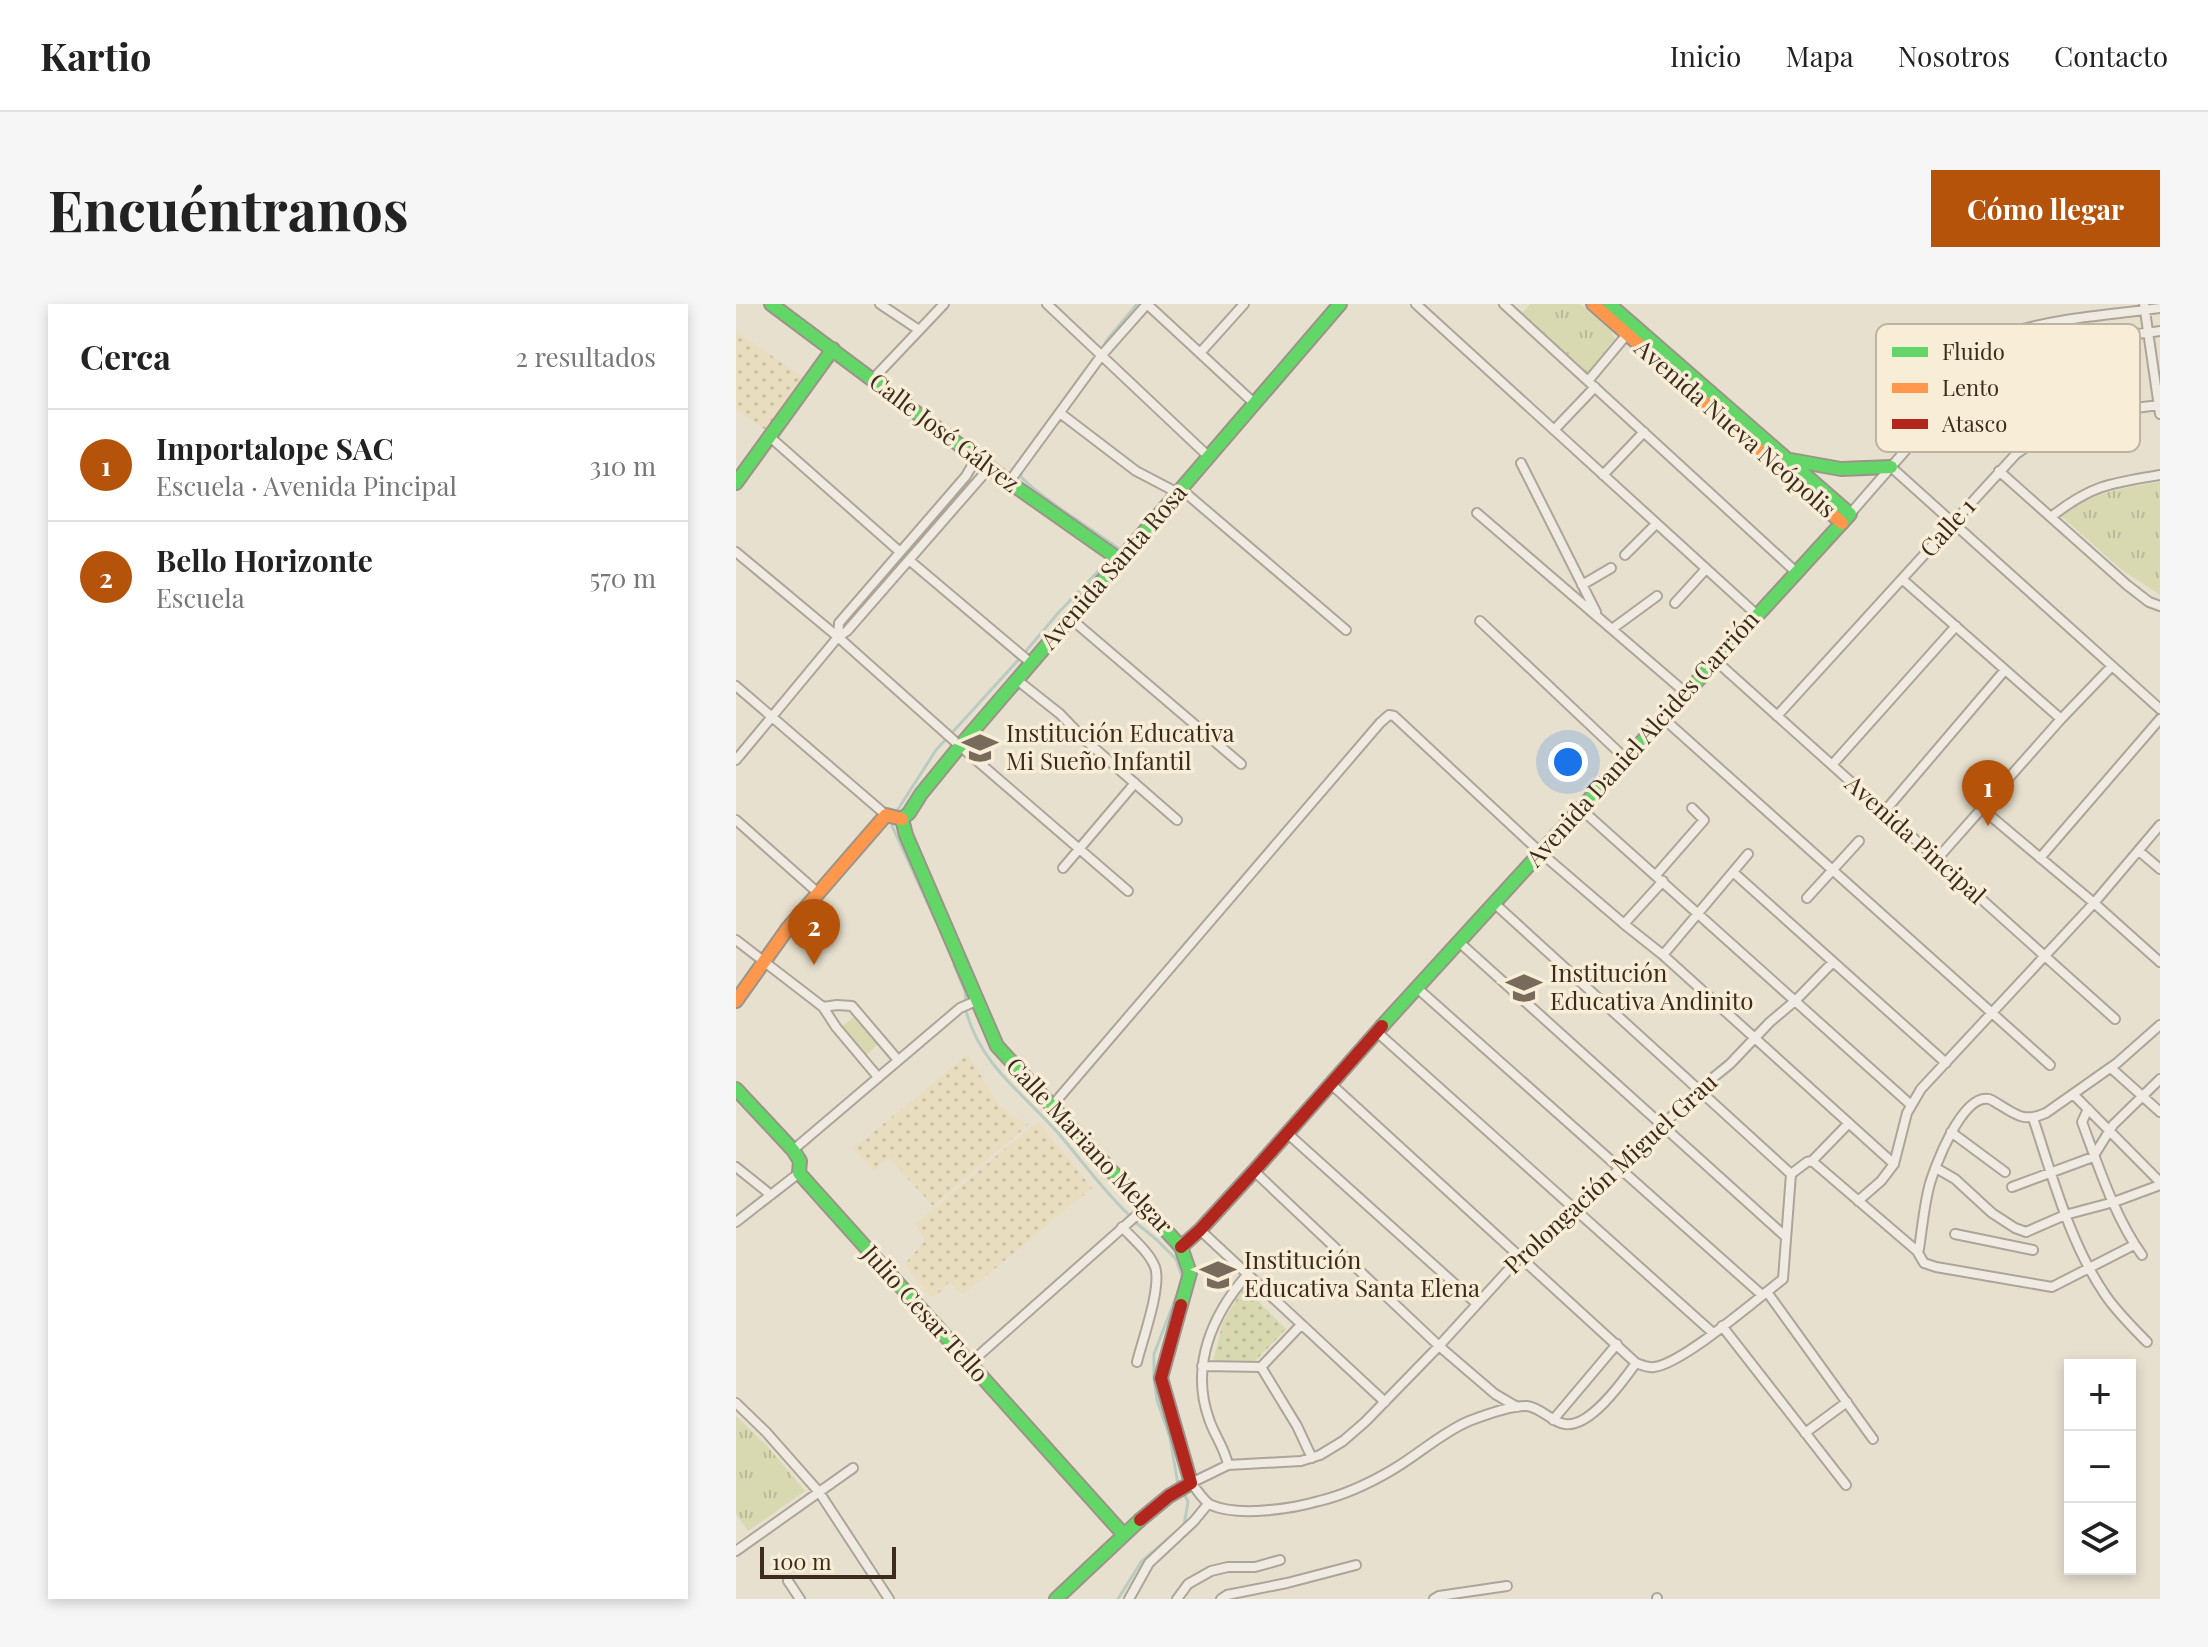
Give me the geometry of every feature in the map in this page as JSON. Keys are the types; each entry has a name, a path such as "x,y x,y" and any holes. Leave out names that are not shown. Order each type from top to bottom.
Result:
{"street":[{"name":"Calle José Gálvez","path":"771,304 1009,482 1120,560"},
{"path":"880,304 919,330"},
{"path":"872,380 944,304"},
{"path":"1047,304 1209,457"},
{"path":"1009,482 1101,356 1147,304 1255,404"},
{"path":"1200,353 1244,304"},
{"name":"Avenida Santa Rosa","path":"902,819 960,746 1340,304"},
{"path":"1416,304 1757,615"},
{"path":"1504,304 1796,572"},
{"name":"Avenida Nueva Neópolis","path":"1593,304 1609,307 1631,330 1787,459 1846,518"},
{"path":"2080,304 2083,317"},
{"path":"2145,307 2159,409"},
{"path":"2042,324 2145,307 2160,308"},
{"path":"1554,430 1631,330"},
{"name":"Avenida Daniel Alcides Carrión","path":"2140,334 2160,331"},
{"name":"Avenida Nueva Neópolis","path":"1644,341 1846,518"},
{"path":"736,483 833,349"},
{"path":"1060,413 1136,471 1180,491 1346,630"},
{"path":"1603,475 1644,432"},
{"path":"770,437 899,551"},
{"name":"Avenida Daniel Alcides Carrión","path":"1181,1247 1254,1171 1416,987 1904,452"},
{"name":"Calle 1","path":"1777,716 2019,452"},
{"path":"838,637 839,623 966,476 977,457"},
{"path":"1787,459 1820,468 1850,470 1891,467 2160,709"},
{"path":"1521,463 1599,618"},
{"path":"736,760 838,637 847,631 990,467"},
{"path":"1999,471 2160,613"},
{"path":"2051,517 2097,487 2160,475"},
{"path":"966,476 975,484"},
{"path":"1477,513 1686,693"},
{"path":"1625,555 1656,524"},
{"path":"736,552 838,637 1128,891"},
{"path":"909,560 1031,663"},
{"path":"1582,585 1611,568"},
{"path":"1675,603 1706,569"},
{"path":"1902,579 2061,719"},
{"path":"1612,629 1657,596"},
{"path":"2149,602 2160,606"},
{"path":"1070,618 1241,764"},
{"path":"1480,621 1626,759"},
{"path":"1832,765 1956,626"},
{"name":"Avenida Pincipal","path":"1715,660 2115,1019"},
{"path":"1937,859 2112,666"},
{"path":"1884,812 2005,670"},
{"path":"1017,680 1060,714 1084,739 1177,820"},
{"path":"736,686 886,815 902,819"},
{"path":"1051,1107 1389,715 1394,716 1540,852 1663,955 1894,1164"},
{"path":"1663,718 2050,1065"},
{"path":"2040,858 2160,719"},
{"path":"1063,868 1135,783"},
{"path":"1624,924 1704,820 1692,808"},
{"path":"1981,808 2160,962"},
{"path":"1581,809 1911,1105"},
{"path":"737,997 762,960 817,892 886,815"},
{"name":"Calle Mariano Melgar","path":"902,819 906,835 997,1046 1181,1247 1190,1273 1161,1378 1191,1483"},
{"path":"736,820 817,892"},
{"path":"1858,1201 1881,1181 1894,1164 1907,1113 1921,1089 2094,903 2160,825"},
{"path":"1807,898 1859,841"},
{"path":"2139,851 2160,869"},
{"path":"1663,955 1748,854"},
{"path":"1733,872 1946,1063"},
{"path":"1494,903 1791,1174"},
{"path":"736,940 823,1007 878,1077"},
{"path":"1459,942 1786,1237"},
{"name":"Prolongación Miguel Grau","path":"1228,1465 1301,1461 1343,1441 1439,1346 1520,1257 1540,1245 1577,1211 1833,962"},
{"path":"1416,987 1618,1168 1764,1293 1873,1439"},
{"path":"793,1150 960,1008 976,1001"},
{"path":"823,1007 852,1006 898,1060"},
{"path":"1917,1251 1929,1187 1951,1132 1970,1106 1988,1099 2018,1116 2033,1118 2046,1113 2111,1068 2160,1025"},
{"path":"1377,1032 1713,1333"},
{"path":"2111,1068 2160,1112"},
{"path":"2012,1187 2081,1163 2094,1155 2109,1130 2160,1079"},
{"path":"1331,1084 1636,1363 1650,1368 1664,1365 1713,1333 1783,1279 1791,1174 1812,1161 1849,1123"},
{"name":"Julio Cesar Tello","path":"736,1089 793,1150 800,1161 799,1173 1124,1535"},
{"path":"1936,1168 1955,1179 1992,1213 2026,1232 2065,1215 2114,1202 2160,1184 2073,1094"},
{"path":"2088,1109 2082,1122 2094,1155 2134,1245 2142,1255"},
{"path":"2033,1118 2065,1215 2090,1268 2116,1308 2147,1342"},
{"path":"1951,1132 2005,1172"},
{"path":"1287,1133 1476,1303"},
{"path":"1812,1161 1917,1251 1924,1263 1936,1267 2052,1287 2134,1245"},
{"path":"736,1167 771,1195"},
{"path":"1254,1171 1439,1346 1495,1394 1517,1407"},
{"path":"736,1222 799,1173"},
{"path":"969,1364 1146,1207"},
{"path":"1122,1227 1154,1265 1157,1277 1137,1362"},
{"path":"1200,1230 1385,1402"},
{"path":"1955,1234 2033,1250"},
{"path":"1056,1599 1169,1496 1228,1465 1207,1416 1201,1384 1202,1366 1206,1342 1229,1296 1247,1275"},
{"path":"1202,1366 1261,1367 1301,1325"},
{"path":"1722,1326 1846,1485"},
{"path":"1553,1420 1617,1344"},
{"path":"1191,1483 1208,1504 1230,1509 1252,1510 1320,1501 1384,1475 1468,1421 1525,1406 1536,1408 1564,1424 1575,1424 1596,1411 1636,1363"},
{"path":"1261,1367 1297,1426 1312,1458"},
{"path":"1805,1433 1847,1402"},
{"path":"736,1403 819,1492 889,1599"},
{"path":"736,1551 853,1468"},
{"path":"1129,1599 1149,1563 1208,1504"},
{"path":"1177,1599 1188,1584 1211,1571 1228,1567 1255,1567 1280,1560"},
{"path":"1221,1599 1227,1595 1356,1565"},
{"path":"788,1581 800,1599"},
{"path":"1434,1599 1507,1586"}],"shaded area":[{"path":"736,330 803,378 767,431 736,410"},
{"path":"968,1054 999,1106 1028,1125 933,1206 889,1158 873,1171 853,1149"},
{"path":"1038,1121 1092,1188 963,1295 949,1282 936,1296 931,1297 904,1265 925,1241 915,1224"}],"green space":[{"path":"1530,304 1580,304 1611,331 1615,339 1588,373 1522,313"},
{"path":"2160,482 2160,595 2122,570 2061,516 2097,496"},
{"path":"856,1015 880,1042 865,1056 840,1028"},
{"path":"1244,1287 1286,1329 1254,1362 1213,1361 1223,1322"},
{"path":"736,1416 768,1447 805,1491 748,1531 736,1514"}],"waterway":[{"path":"1103,348 1137,304"},
{"path":"1021,471 1021,477 1032,487 1119,549 1117,552"},
{"path":"1026,651 1110,559"},
{"path":"950,735 1020,658"},
{"path":"895,814 947,738"},
{"path":"892,826 936,921"},
{"path":"954,965 965,991 966,1003"},
{"path":"966,1011 982,1048 993,1063 1128,1214"},
{"path":"1135,1222 1176,1259 1183,1279 1154,1354 1157,1400 1170,1438 1178,1484"},
{"path":"1118,1599 1141,1562 1184,1525 1188,1502 1183,1491"}],"traffic: fast":[{"path":"771,304 1009,482 1120,560"},
{"path":"902,819 960,746 1340,304"},
{"path":"1382,1026 1850,514 1609,304"},
{"path":"736,483 833,349"},
{"path":"1791,460 1841,469 1891,467"},
{"path":"902,819 906,835 997,1046 1181,1247 1190,1273 1181,1305"},
{"path":"736,1089 793,1150 800,1161 799,1173 1124,1535"},
{"path":"1056,1599 1140,1520"}],"traffic: slow":[{"path":"1593,304 1842,523"},
{"path":"736,1001 788,928 886,815 902,819"}],"traffic: jam":[{"path":"1181,1247 1254,1171 1382,1026"},
{"path":"1140,1520 1191,1483 1161,1378 1181,1305"}],"place":[{"name":"Institución Educativa Mi Sueño Infantil","path":"980,748"},
{"name":"Importalope SAC","path":"1988,826"},
{"name":"Bello Horizonte","path":"814,965"},
{"name":"Institución Educativa Andinito","path":"1524,988"},
{"name":"Institución Educativa Santa Elena","path":"1218,1275"}]}
